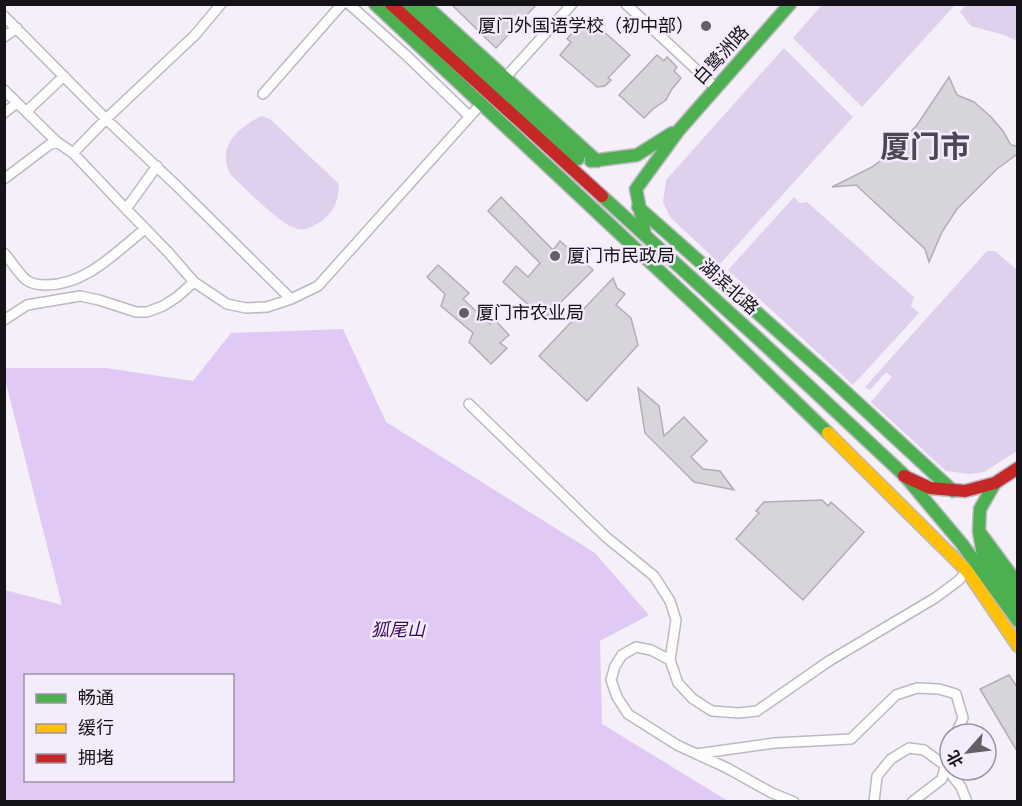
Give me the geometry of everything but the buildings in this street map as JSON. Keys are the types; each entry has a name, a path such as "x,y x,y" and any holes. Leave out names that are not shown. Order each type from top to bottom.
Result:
{"main road":[{"path":"375,4 699,308 880,484 967,572 1017,646"},
{"name":"湖滨北路","path":"391,4 764,344 904,475 962,544 1017,621"},
{"name":"白鹭洲路","path":"408,4 578,159 597,161 637,155 679,130"},
{"path":"424,4 597,161"},
{"name":"白鹭洲路","path":"645,235 636,189 679,130 790,4"},
{"path":"638,207 824,372 953,491"},
{"path":"904,475 930,488 965,491 995,483 1017,468"},
{"path":"995,483 980,509 979,531 983,555 1017,602"},
{"path":"979,531 1017,584"}],"street":[{"path":"73,153 195,35 221,4"},
{"path":"263,94 342,4"},
{"path":"348,4 407,56 469,116"},
{"path":"505,78 572,4"},
{"path":"626,4 716,88"},
{"path":"4,16 291,299"},
{"path":"4,37 17,28"},
{"path":"27,111 64,76"},
{"path":"4,90 57,142 73,153 194,282 227,304 246,308 267,307 318,286 481,104"},
{"path":"4,113 17,103"},
{"path":"4,179 49,145 57,142"},
{"path":"126,209 157,166"},
{"path":"4,253 25,279 37,285 55,285 71,282 81,277 145,229"},
{"path":"4,320 27,305 81,296 136,312 147,312 163,306 194,282"},
{"path":"469,404 606,537 654,576 670,602 676,620 670,660 678,683 693,699 712,711 739,713 757,711 829,661 935,598 967,572"},
{"path":"670,660 651,650 636,647 622,655 615,666 611,680 617,697 628,714 677,745 727,768 772,793 794,801"},
{"path":"696,754 775,743 851,739 896,695 917,688 939,689 956,694 963,718 961,722"},
{"path":"874,801 877,776 891,759 909,748 924,750 938,761"},
{"path":"912,801 938,782"},
{"path":"957,782 967,801"}],"shaded area":[{"path":"822,5 955,5 862,107 793,38"},
{"path":"966,5 1017,5 1017,41 971,26 960,12"},
{"path":"784,48 853,117 720,264 670,217 663,202 666,180"},
{"path":"261,116 270,119 339,184 334,208 323,220 311,227 298,229 291,227 263,206 230,174 226,155 232,139 244,127"},
{"path":"794,197 800,203 807,202 914,297 911,306 919,313 853,385 728,270"},
{"path":"987,251 995,251 1017,270 1017,451 984,472 969,474 946,471 871,402 892,377 886,372 870,390 865,387"}],"green space":[{"name":"狐尾山","path":"343,329 386,422 595,553 649,615 600,641 602,724 728,801 5,801 5,590 62,605 5,379 5,368 106,368 193,381 231,333"}],"traffic: fast":[{"path":"375,4 699,308 828,433"},
{"path":"408,4 578,159"},
{"path":"424,4 597,161"},
{"path":"645,235 636,189 679,130 790,4"},
{"path":"591,161 637,155 672,133"},
{"path":"602,196 904,475 962,544 1018,621"},
{"path":"638,207 824,372 953,491"},
{"path":"983,555 979,531 980,509 995,483"},
{"path":"981,534 1018,584"},
{"path":"983,555 1018,602"}],"traffic: slow":[{"path":"828,433 967,571 1018,646"}],"traffic: jam":[{"path":"391,4 602,196"},
{"path":"904,476 930,488 965,491 995,483 1018,468"}],"place":[{"name":"厦门外国语学校（初中部）","path":"706,26"},
{"name":"厦门市民政局","path":"555,256"},
{"name":"厦门市农业局","path":"464,313"}],"district":[{"name":"厦门市","path":"925,147"}]}
